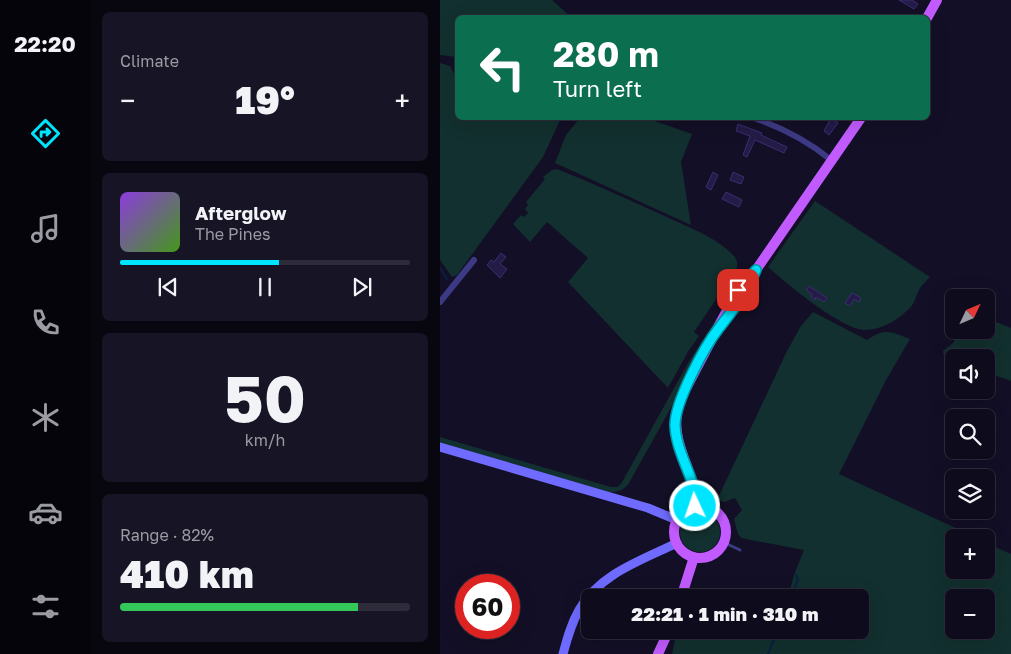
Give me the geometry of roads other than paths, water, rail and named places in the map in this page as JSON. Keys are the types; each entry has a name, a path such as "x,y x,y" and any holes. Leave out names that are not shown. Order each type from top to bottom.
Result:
{"main road":[{"path":"929,15 937,0"},
{"path":"698,506 693,482 677,440 676,415 688,383 718,329 743,297 756,270 860,120"},
{"path":"440,447 633,504 677,520"},
{"path":"698,506 711,509 721,517 726,531 724,542 718,551 701,558 685,553 677,543 674,532 677,520 686,510 698,506"},
{"path":"563,654 576,615 596,588 619,572 677,543"},
{"path":"684,589 694,557"},
{"path":"658,654 665,639"}],"street":[{"path":"759,120 796,136 831,160"},
{"path":"440,302 474,260"}],"lane":[{"path":"724,542 740,550"}],"waterway":[{"path":"440,268 447,279"},
{"path":"794,589 798,579 796,575"},
{"path":"768,654 774,639"}]}
